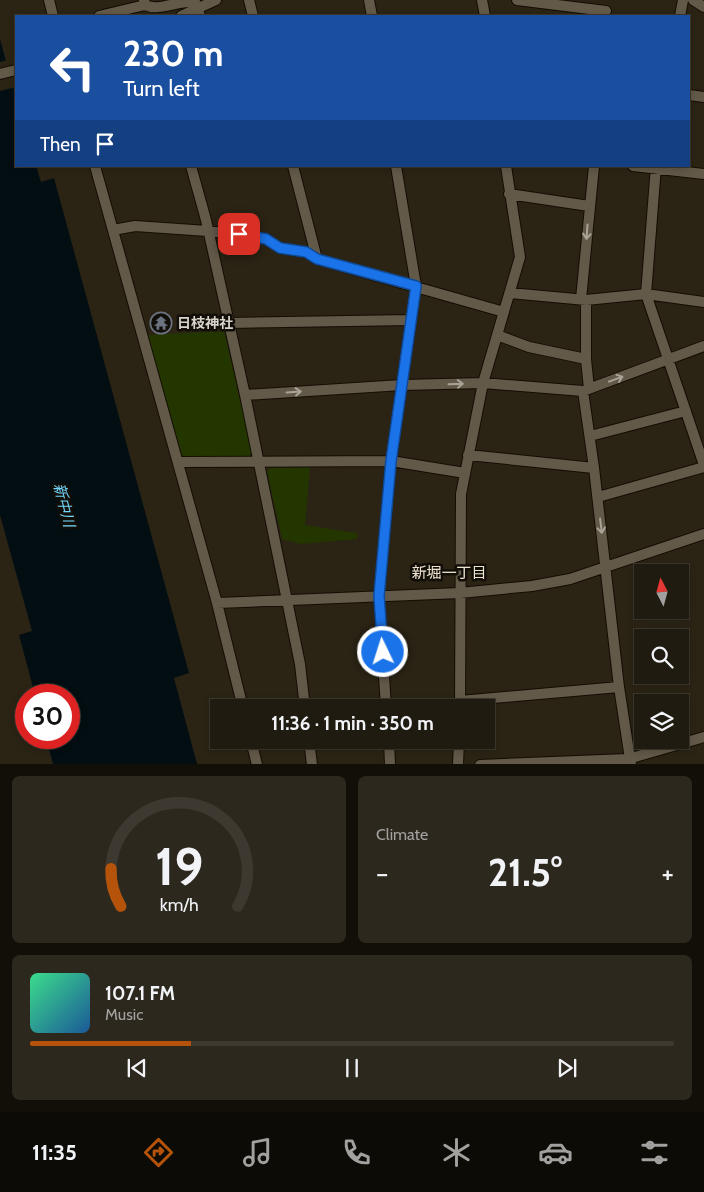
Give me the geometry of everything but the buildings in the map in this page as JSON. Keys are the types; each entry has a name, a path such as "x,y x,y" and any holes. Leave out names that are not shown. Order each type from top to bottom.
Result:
{"street":[{"path":"49,0 53,15"},
{"path":"102,15 144,2 151,8 189,1 195,2 199,13 216,0"},
{"path":"249,0 253,15"},
{"path":"370,0 372,15"},
{"path":"482,0 485,15"},
{"path":"517,0 606,14 608,0"},
{"path":"680,15 683,0"},
{"path":"693,0 704,7"},
{"path":"0,74 15,70"},
{"path":"690,95 704,97"},
{"path":"95,167 217,603 241,699"},
{"path":"191,167 208,230 246,395 288,599 300,664 304,699"},
{"path":"292,167 317,259"},
{"path":"385,699 379,596 391,461 416,286 396,167"},
{"path":"460,699 460,522 465,473 483,383 520,257 506,167"},
{"path":"594,167 589,206 584,300 586,390 619,687 630,762"},
{"path":"598,498 704,466 646,294 656,167 704,174"},
{"path":"509,194 589,206"},
{"path":"113,230 135,226 208,230 266,239 280,248 306,252 317,259 504,312"},
{"path":"510,293 584,300 646,294 704,302"},
{"path":"228,323 411,320"},
{"path":"496,335 529,347 586,359"},
{"path":"246,395 402,385 483,383 586,390 704,346"},
{"path":"590,436 686,412"},
{"path":"468,455 594,468"},
{"path":"178,462 259,460 391,461 465,473"},
{"path":"217,603 460,593 532,586 570,579 704,534"},
{"path":"495,700 619,687"},
{"path":"480,764 630,762 704,737"},
{"path":"252,749 256,764"},
{"path":"310,749 312,764"},
{"path":"389,749 390,764"},
{"path":"458,764 459,749"}],"green space":[{"path":"224,331 252,451 248,458 187,458 179,453 148,335"},
{"path":"310,467 305,525 357,533 357,539 301,544 282,539 267,471 270,468"}],"water":[{"name":"新中川","path":"0,39 15,93 15,167 36,167 41,182 54,178 189,673 174,678 197,764 53,764 49,749 80,749 80,684 32,684 19,635 32,631 0,515"}],"pier":[{"path":"8,60 15,87 0,91 0,62"}],"place":[{"name":"日枝神社","path":"161,323"}],"district":[{"name":"新堀一丁目","path":"449,573"}],"route":[{"path":"239,234 266,239 280,248 306,252 317,259 416,286 391,461 379,596 383,652"}]}
